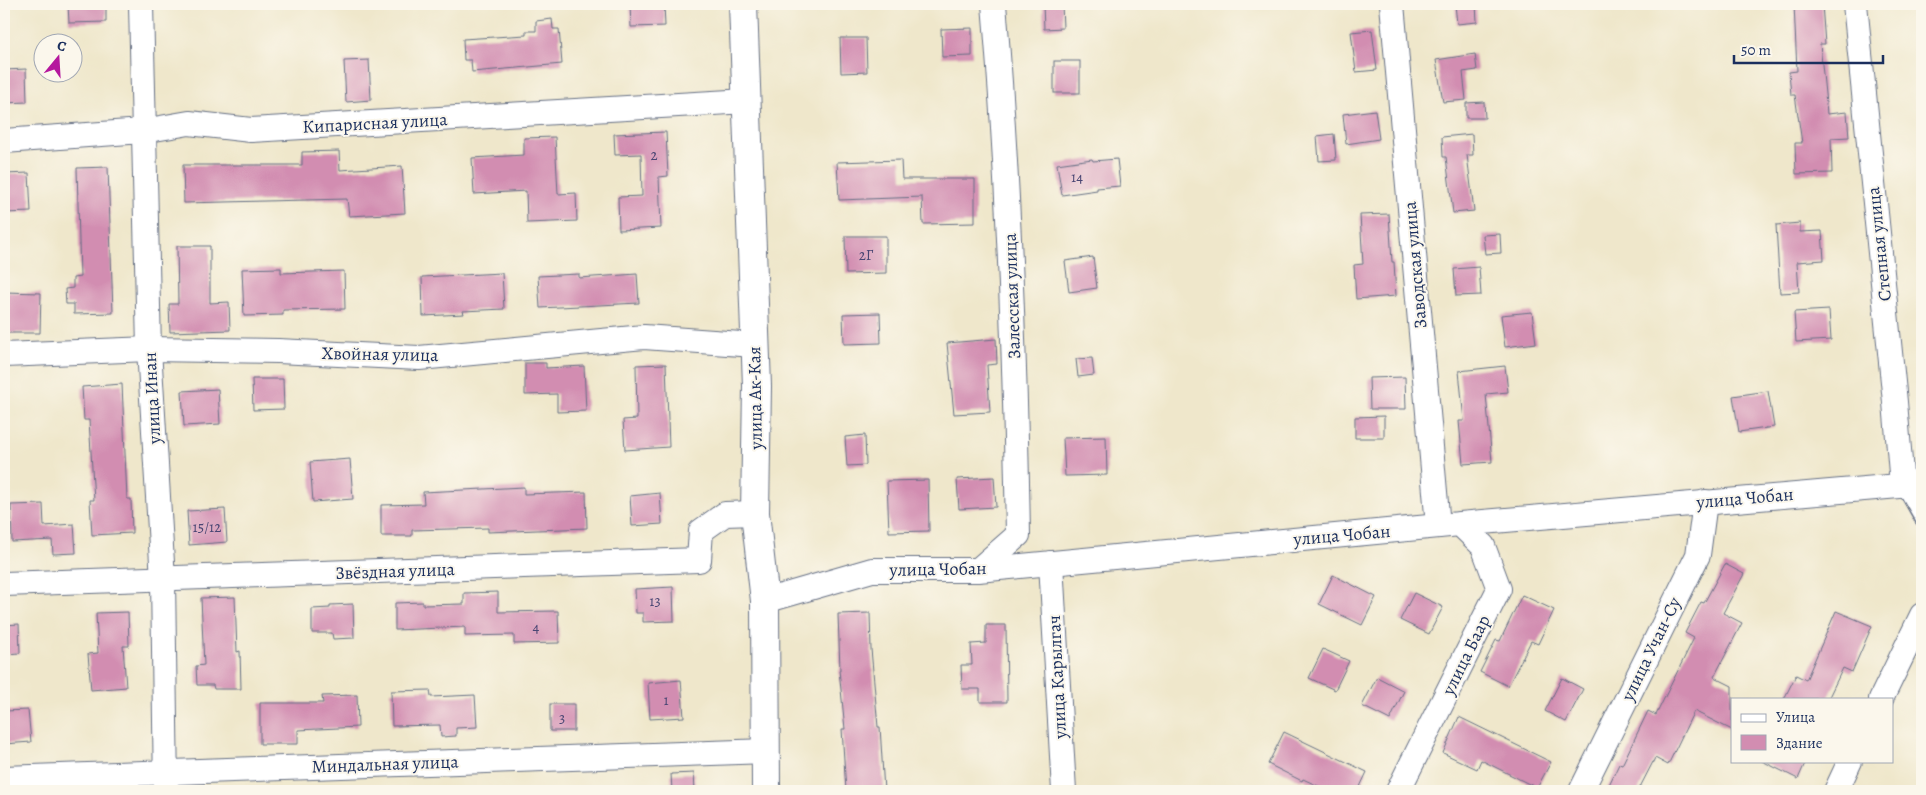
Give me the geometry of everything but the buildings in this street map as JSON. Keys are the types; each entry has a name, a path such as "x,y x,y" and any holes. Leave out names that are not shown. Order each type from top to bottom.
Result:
{"main road":[{"name":"улица Ак-Кая","path":"743,4 757,386 755,513 765,601 766,791"}],"street":[{"name":"улица Инан","path":"141,4 149,350 163,579 166,781"},
{"name":"Залесская улица","path":"978,570 1018,535 1015,374 1004,124 994,4"},
{"name":"Заводская улица","path":"1392,4 1449,525"},
{"name":"Степная улица","path":"1855,4 1895,402 1912,484"},
{"name":"Кипарисная улица","path":"4,141 143,131 189,123 251,130 747,101"},
{"name":"Хвойная улица","path":"4,355 149,350 278,351 419,358 644,337 755,345"},
{"name":"улица Чобан","path":"765,601 872,570 978,570 1449,525 1912,484"},
{"name":"улица Учан-Су","path":"1580,791 1698,555 1705,502"},
{"name":"Звёздная улица","path":"4,584 699,560 701,531 726,514 755,513"},
{"name":"улица Баар","path":"1398,791 1499,589 1483,546 1449,525"},
{"name":"улица Карылгач","path":"1051,563 1064,791"},
{"path":"1881,698 1922,616"},
{"name":"Миндальная улица","path":"4,778 166,781 767,751"},
{"path":"1836,791 1850,762"}],"lane":[{"path":"1912,484 1922,520"}]}
